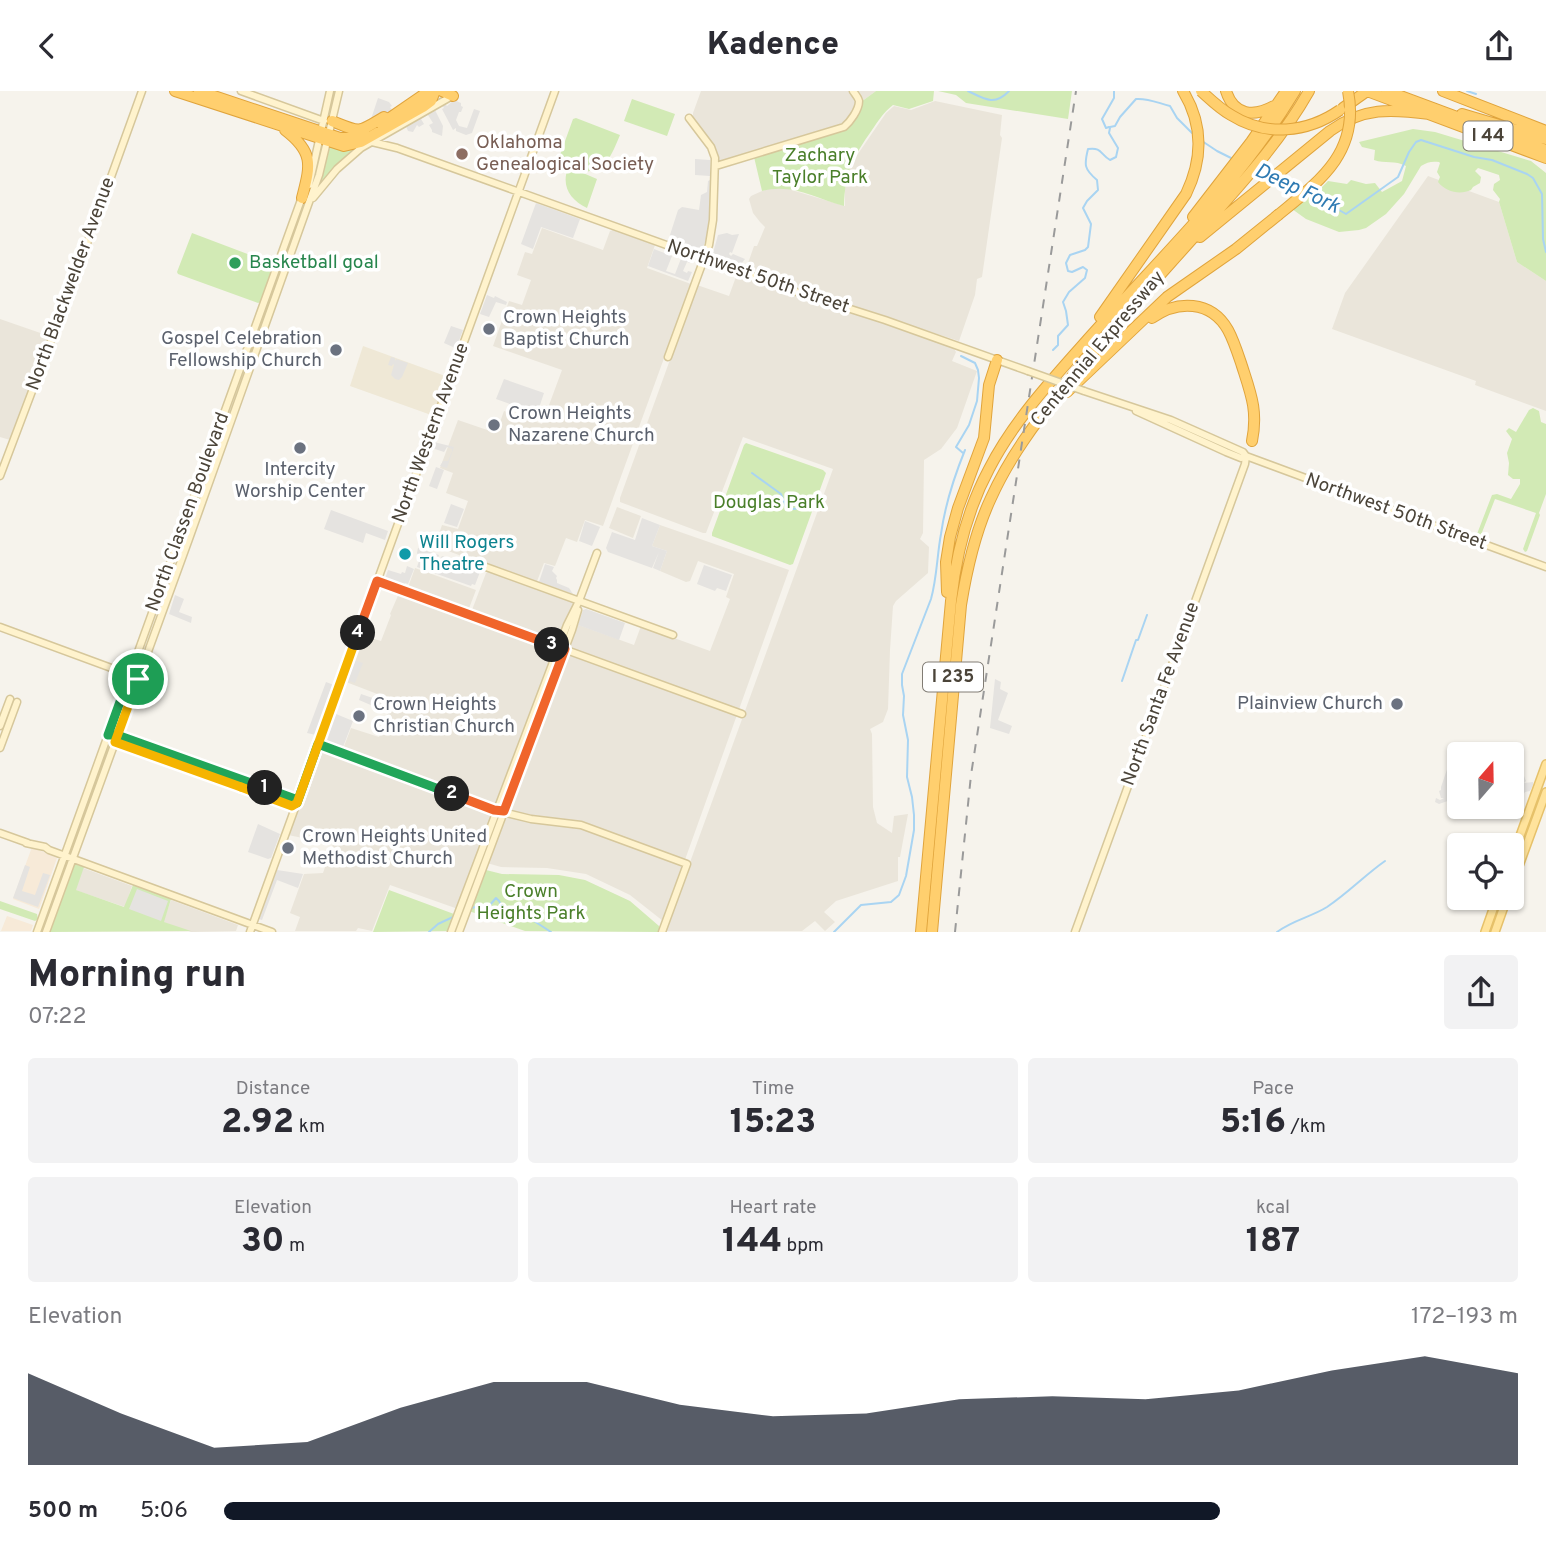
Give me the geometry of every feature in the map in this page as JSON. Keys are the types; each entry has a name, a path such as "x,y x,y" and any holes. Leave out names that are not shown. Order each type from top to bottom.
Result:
{"highway":[{"path":"175,91 279,126 344,139 365,133 429,91"},
{"path":"199,91 324,136 344,146 366,142 415,116 428,104 435,91"},
{"path":"328,121 360,131 422,91"},
{"path":"415,116 412,108 422,102 429,91"},
{"path":"442,91 453,96"},
{"path":"1076,352 1186,194 1193,179 1198,162 1199,143 1196,119 1183,91"},
{"path":"1201,91 1231,115 1254,126 1285,130 1319,123 1367,91"},
{"path":"1226,91 1231,103 1244,112 1259,113 1278,104"},
{"path":"1176,257 1231,181 1286,91"},
{"path":"1254,145 1295,91"},
{"path":"1026,436 1063,396 1167,297 1236,249 1315,185 1342,150 1349,126 1348,91"},
{"path":"1340,110 1359,91"},
{"name":"I 44","path":"1367,91 1546,150"},
{"name":"I 44","path":"1387,91 1546,157"},
{"path":"1444,91 1546,131"},
{"path":"1231,181 1267,153 1309,92"},
{"path":"1176,257 1336,126 1360,115 1390,110 1430,111 1490,121 1546,139"},
{"path":"1510,115 1546,124"},
{"path":"391,117 415,116"},
{"path":"279,126 299,143 307,159 305,202"},
{"name":"Centennial Expressway","path":"919,932 951,601 957,559 977,494 1015,425 1035,400 1231,181"},
{"name":"Centennial Expressway","path":"932,932 955,657 965,576 974,542 1004,472 1042,413 1092,350 1176,257"},
{"path":"1102,358 1150,319 1167,309 1189,306 1210,312 1222,321 1229,332 1252,395 1255,418 1252,441"},
{"path":"947,645 948,547 958,508 984,438 989,385 1000,361"}],"main road":[{"path":"1521,833 1546,764"},
{"path":"1524,851 1546,792"},
{"path":"1523,828 1531,831"},
{"path":"1485,932 1493,910"},
{"path":"1495,932 1503,910"}],"street":[{"name":"North Blackwelder Avenue","path":"0,476 142,91"},
{"path":"241,91 328,121"},
{"name":"North Classen Boulevard","path":"328,121 330,91"},
{"name":"North Classen Boulevard","path":"37,932 138,679 305,202 339,91"},
{"name":"North Western Avenue","path":"251,928 556,91"},
{"path":"716,166 844,127 859,104 855,94"},
{"path":"305,202 366,142 453,96"},
{"path":"668,357 712,230 715,158 711,147 689,118"},
{"path":"386,133 382,141 388,145"},
{"name":"Northwest 50th Street","path":"366,142 388,145 797,292 1171,420 1243,452 1246,456 1546,567"},
{"name":"North Classen Boulevard","path":"46,932 108,735 305,202"},
{"name":"North Santa Fe Avenue","path":"1075,932 1246,456"},
{"path":"459,932 463,911 562,648 567,625 597,553"},
{"path":"486,567 673,635"},
{"path":"377,581 742,714"},
{"path":"0,627 138,679"},
{"path":"0,726 13,700 0,748"},
{"path":"108,735 295,799 297,803"},
{"path":"318,744 501,811 581,825 687,864 662,932"},
{"path":"452,932 456,918 469,904 501,811"},
{"path":"0,833 251,928 272,932"}],"shaded area":[{"path":"701,91 876,91 857,103 844,124 722,162 718,161 714,146 693,119"},
{"path":"378,98 389,102 392,110 372,121 371,119"},
{"path":"454,100 463,107 456,120 459,126 467,128 474,109 480,111 472,133 466,135 456,131 456,128 453,130 442,105 447,106"},
{"path":"935,101 1002,115 1002,138 982,277 977,279 975,295 959,341 798,289 746,269 754,246 757,246 765,227 753,213 749,199 751,196 772,188 785,188 845,206 845,189 851,164 886,113 894,106 911,110"},
{"path":"435,110 443,126 442,136 432,132 429,125 433,123 428,115 421,119 424,124 419,127 417,125 413,132 408,131 405,124"},
{"path":"695,159 710,160 710,176 695,175"},
{"path":"1428,176 1499,202 1517,262 1546,281 1546,411 1475,385 1476,381 1332,329 1345,293"},
{"path":"710,180 708,233 700,250 676,241 670,235 678,210 682,207 699,210 701,195 707,192"},
{"path":"536,203 580,219 573,238 541,227 533,249 521,244"},
{"path":"542,228 603,250 610,231 613,230 655,245 647,268 691,284 603,526 585,520 577,542 566,538 555,566 544,563 536,584 435,546 442,525 458,529 468,501 446,493 453,473 440,468 458,420 496,433 504,411 542,424 562,370 493,346 509,301 522,305 531,280 517,275 525,252 532,254"},
{"path":"739,234 732,253 729,254 745,259 741,264 713,253 718,235"},
{"path":"654,249 672,256 666,271 675,274 682,256 691,259 683,271 692,272 688,281 648,266"},
{"path":"737,274 953,347 956,352 952,361 977,371 957,428 941,449 924,460 923,533 920,539 929,547 928,573 893,606 888,709 883,722 870,729 873,807 877,823 892,833 894,816 908,814 898,857 898,881 836,901 824,912 835,922 825,931 815,921 802,931 665,931 833,469 743,437 706,533 620,502 697,285 729,296"},
{"path":"487,295 507,302 506,305 496,302 489,317 480,314"},
{"path":"0,319 49,336 10,440 0,437"},
{"path":"451,326 463,330 456,349 444,343"},
{"path":"363,346 448,377 434,416 350,386"},
{"path":"391,357 395,358 395,361 396,359 408,363 399,380 391,375 394,365 388,365"},
{"path":"504,379 544,393 537,414 496,399"},
{"path":"434,442 454,447 447,468 440,466 443,461 448,461 452,452 452,449 447,447 444,452 432,448 426,464 424,463 430,445"},
{"path":"436,467 444,470 437,489 429,486"},
{"path":"451,504 464,509 457,527 444,523"},
{"path":"617,507 641,516 633,538 609,528"},
{"path":"331,510 388,531 385,540 366,533 363,543 324,529"},
{"path":"642,518 660,525 652,546 667,551 660,571 653,568 659,552 652,568 608,552 606,548 612,532 635,540"},
{"path":"585,521 600,527 592,546 579,541"},
{"path":"660,525 789,570 663,921 630,895 586,874 547,868 501,867 487,863 576,624 634,645 641,626 710,651 730,599 726,597 734,574 698,561 690,581 686,582 660,571 667,551 652,546"},
{"path":"418,548 439,555 440,559 442,556 478,569 480,572 475,585 471,586 417,567 420,558"},
{"path":"545,564 554,567 552,571 557,576 557,583 569,588 573,594 539,582"},
{"path":"704,565 732,575 726,591 717,588 715,591 697,584"},
{"path":"407,566 414,569 408,584 405,583 404,586 385,579 388,570 401,574 405,573"},
{"path":"415,568 476,590 468,611 407,590"},
{"path":"490,571 575,603 558,644 474,614 472,610 486,573"},
{"path":"400,591 556,649 458,909 390,885 372,931 358,928 356,931 295,931 300,917 290,913 304,874 323,873 333,844 288,835 320,748 341,754 351,728 379,737 393,700 344,679 361,635 381,641"},
{"path":"175,595 184,599 179,612 192,617 191,623 169,614"},
{"path":"583,610 625,623 619,640 578,625"},
{"path":"354,660 363,663 355,683 347,680"},
{"path":"995,679 1001,682 1000,689 1008,693 998,720 1012,726 1009,734 990,728"},
{"path":"326,682 334,685 316,735 307,733"},
{"path":"361,694 390,704 387,712 359,700"},
{"path":"336,714 353,721 343,747 325,740"},
{"path":"1447,769 1447,801 1439,804 1435,802 1436,798 1440,800 1444,798 1441,798 1439,791"},
{"path":"1533,782 1530,791 1525,792 1524,783"},
{"path":"258,824 280,834 271,858 268,859 248,852"},
{"path":"32,847 57,858 39,909 13,899"},
{"path":"25,865 30,867 22,891 35,895 43,873 50,875 38,907 13,898"},
{"path":"83,868 132,886 125,907 75,890"},
{"path":"277,870 303,874 298,888 277,880 262,920 259,919"},
{"path":"137,889 168,901 161,921 129,909"},
{"path":"171,900 238,925 236,931 191,932 163,922"},
{"path":"7,916 33,925 31,931 1,931"}],"green space":[{"name":"Zachary Taylor Park","path":"876,91 934,91 933,101 909,109 893,105 881,117 851,165 844,206 793,190 762,191 754,157 842,130 861,102"},
{"path":"938,91 1072,91 1068,119 966,103 956,95"},
{"path":"632,99 675,114 667,136 624,121"},
{"path":"573,119 620,135 608,160 583,173 597,179 587,208 568,192 568,168 561,166 560,155"},
{"path":"1413,129 1435,132 1531,161 1546,173 1546,281 1517,262 1500,199 1493,190 1494,184 1500,180 1499,175 1478,168 1475,171 1481,177 1480,183 1467,192 1458,192 1445,188 1438,182 1439,162 1421,166 1404,194 1386,214 1359,230 1339,232 1306,219 1292,209 1311,194 1319,196 1328,181 1347,184 1351,180 1366,184 1375,183 1382,192 1402,181 1406,166 1374,160 1375,150 1362,147 1359,142"},
{"path":"366,143 318,188 329,146"},
{"path":"192,233 274,264 261,302 178,274"},
{"path":"1533,408 1539,411 1541,422 1546,424 1546,494 1525,552 1523,549 1536,513 1495,499 1481,535 1477,534 1492,495 1511,499 1520,484 1520,479 1513,479 1508,475 1507,453 1512,439 1506,431 1509,428 1516,432 1529,410"},
{"name":"Douglas Park","path":"746,443 826,473 793,564 712,536"},
{"path":"217,444 218,448 196,509 192,511 215,445"},
{"path":"72,865 84,867 76,890 124,907 133,885 171,899 164,922 191,931 48,932"},
{"name":"Crown Heights Park","path":"486,870 502,874 559,875 585,880 630,901 659,926 661,932 525,931 469,911"},
{"name":"Crown Heights Park","path":"389,890 455,914 450,931 373,932"},
{"path":"0,901 37,914 38,919 35,921 0,909"}],"waterway":[{"name":"Deep Fork","path":"968,91 988,100 998,99 1009,91"},
{"name":"Deep Fork","path":"1109,127 1106,128 1102,119 1114,98 1114,91"},
{"path":"1467,91 1476,94"},
{"name":"Deep Fork","path":"1110,127 1115,126 1136,99 1140,99 1170,106 1177,118 1192,133"},
{"path":"1053,350 1058,345 1058,336 1068,325 1063,302 1069,292 1085,278 1087,270 1083,267 1068,271 1066,263 1070,255 1088,247 1091,224 1083,208 1098,190 1097,180 1086,166 1088,149 1098,150 1110,160 1116,157 1118,148 1109,133 1110,128"},
{"name":"Deep Fork","path":"1311,195 1327,201 1335,210 1346,214 1398,177 1409,152 1416,142 1421,140 1492,160 1533,178 1542,194 1546,252"},
{"name":"Deep Fork","path":"1202,141 1233,159"},
{"name":"Deep Fork","path":"1256,172 1267,177"},
{"name":"Deep Fork","path":"1275,182 1303,191"},
{"path":"961,356 975,363 979,378 977,401 969,425 956,447 963,453"},
{"path":"834,932 861,905 891,902 899,895 906,876 914,815 907,777 908,740 903,715 902,674 931,599 945,512 965,450"},
{"path":"752,473 781,494 786,507 801,508"},
{"path":"805,503 816,508"},
{"path":"1122,681 1147,615"},
{"path":"1277,932 1327,907 1385,861"},
{"path":"472,908 489,906 496,898 505,912 511,912 526,921 531,919 551,932"},
{"path":"429,932 455,916"}],"railway":[{"path":"955,932 971,775 1076,91"}],"place":[{"name":"Oklahoma Genealogical Society","path":"462,154"},
{"name":"Basketball goal","path":"235,263"},
{"name":"Crown Heights Baptist Church","path":"489,329"},
{"name":"Gospel Celebration Fellowship Church","path":"336,350"},
{"name":"Crown Heights Nazarene Church","path":"494,425"},
{"name":"Intercity Worship Center","path":"300,448"},
{"name":"Will Rogers Theatre","path":"405,554"},
{"name":"Plainview Church","path":"1397,704"},
{"name":"Crown Heights Christian Church","path":"359,716"},
{"name":"Crown Heights United Methodist Church","path":"288,848"}],"route":[{"path":"138,679 117,735 115,742 292,806 297,803 377,581 565,649 504,811 494,810 318,744 297,803 295,799 117,735 108,735 130,674 138,679"}]}
